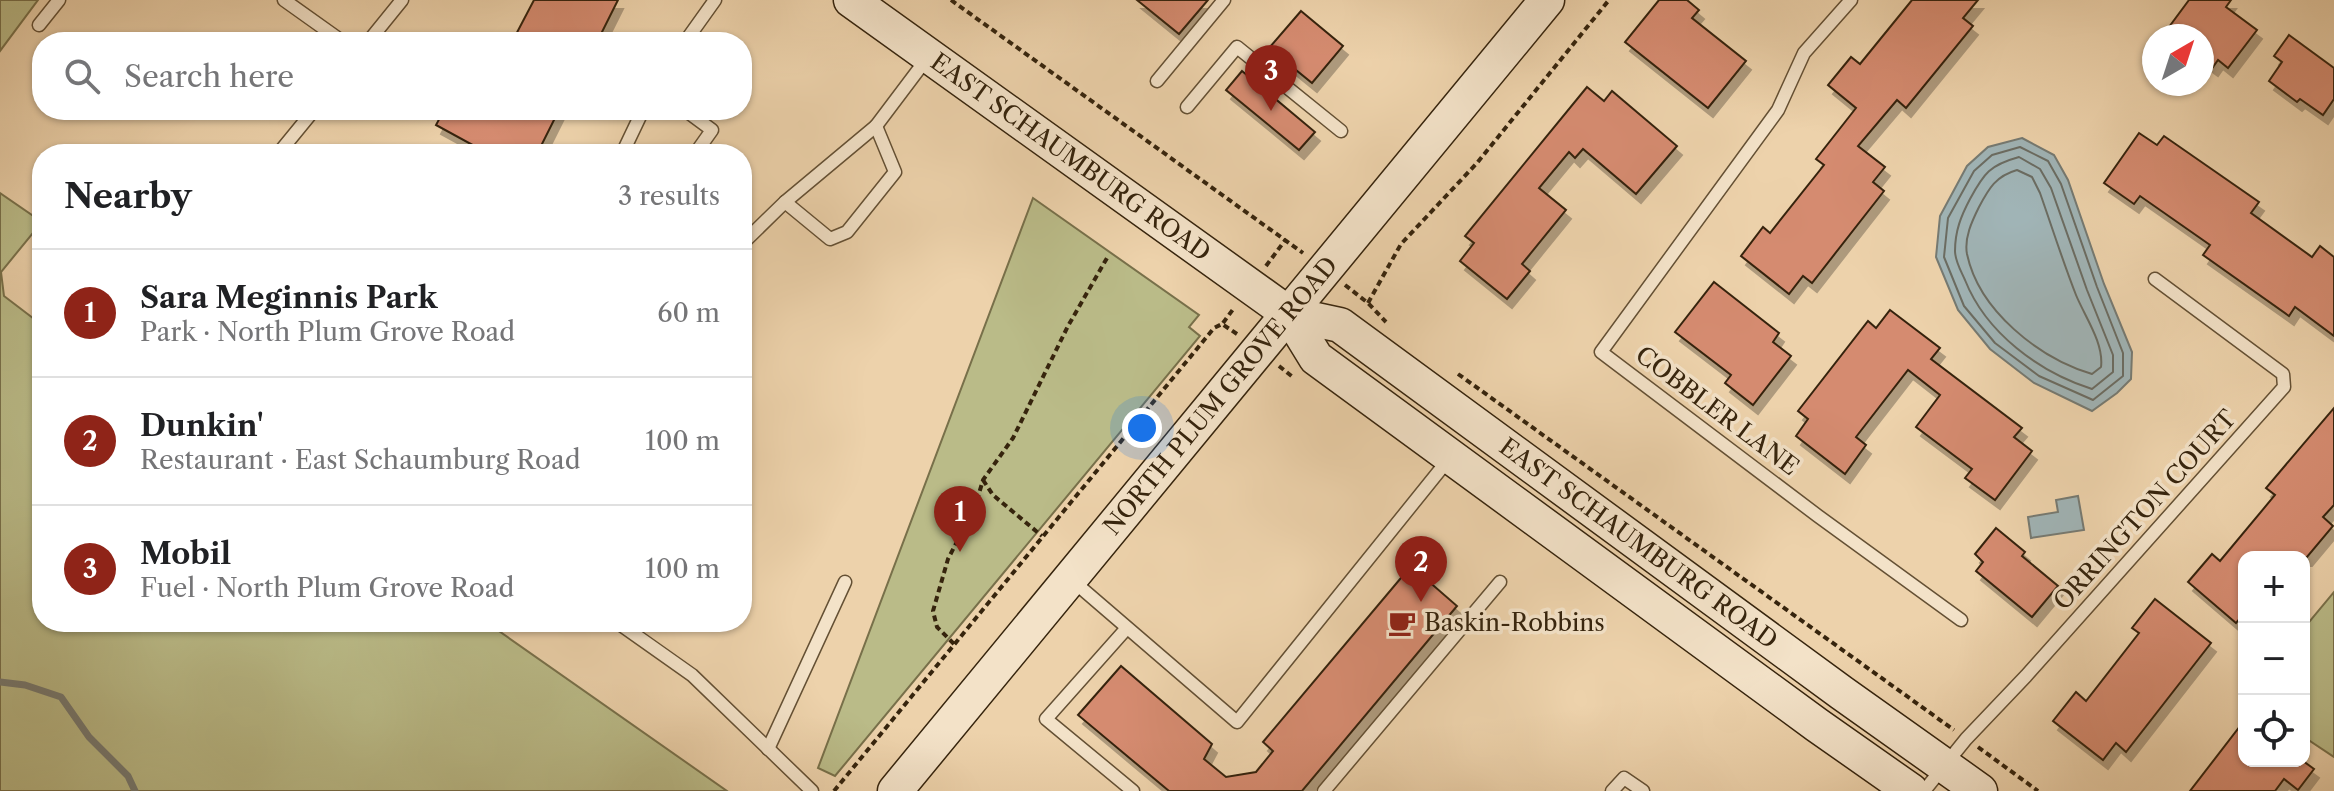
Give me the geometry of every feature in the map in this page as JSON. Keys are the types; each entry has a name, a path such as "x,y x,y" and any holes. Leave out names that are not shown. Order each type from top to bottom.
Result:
{"main road":[{"name":"EAST SCHAUMBURG ROAD","path":"851,0 1289,314 1316,358 1911,791"},
{"name":"NORTH PLUM GROVE ROAD","path":"895,791 1547,0"},
{"name":"EAST SCHAUMBURG ROAD","path":"1289,314 1340,325 1934,778 1980,791"}],"lane":[{"path":"39,25 59,0"},
{"path":"284,0 329,32"},
{"path":"376,32 402,0"},
{"path":"692,32 715,0"},
{"path":"1157,81 1224,0"},
{"name":"COBBLER LANE","path":"1851,0 1804,53 1778,110 1601,352 1961,620"},
{"path":"1187,107 1237,47 1341,131"},
{"path":"752,234 785,202 876,126 929,56"},
{"path":"286,144 306,120"},
{"path":"627,144 638,120"},
{"path":"698,120 712,130 702,144"},
{"path":"785,202 830,239 847,232 895,172 876,126"},
{"name":"ORRINGTON COURT","path":"1934,778 2284,387 2283,374 2155,279"},
{"path":"1070,579 1237,722 1451,456"},
{"path":"768,749 845,582"},
{"path":"1324,791 1500,582"},
{"path":"1126,629 1046,719 1133,791"},
{"path":"631,632 692,675 812,791"},
{"path":"1612,791 1624,778 1643,791"}],"path":[{"path":"951,0 1286,239"},
{"path":"1386,322 1368,303 1401,244 1477,163 1609,0"},
{"path":"954,644 937,627 933,611 948,559 975,507 983,480 1013,438 1068,326 1107,258"},
{"path":"834,791 1214,328"},
{"path":"1449,367 2038,791"},
{"path":"983,480 993,495 1042,536"}],"green space":[{"path":"0,0 38,0 0,51"},
{"path":"0,193 32,215 32,234 1,272 4,296 32,317 32,632 500,632 727,791 0,791"},
{"path":"1033,198 1199,315 1189,327 1200,336 835,776 818,768"},
{"path":"2334,592 2334,757 2310,741 2310,621"}],"water":[{"path":"2022,138 2054,155 2068,180 2104,284 2132,352 2131,379 2092,411 2034,383 1990,349 1958,310 1936,257 1940,216 1967,166 1988,147"},
{"path":"2078,496 2084,530 2031,538 2028,517 2058,512 2056,500"}],"building":[{"path":"534,0 618,0 602,32 517,32"},
{"path":"1137,0 1208,0 1179,34"},
{"path":"1659,0 1687,0 1699,10 1692,18 1746,61 1708,108 1625,42"},
{"path":"1912,0 1978,0 1963,18 1973,26 1906,108 1897,100 1858,146 1885,167 1873,182 1884,191 1812,283 1803,276 1789,294 1741,256 1763,227 1770,233 1824,165 1816,159 1856,108 1828,85 1851,57 1860,64"},
{"path":"2189,0 2231,0 2226,7 2257,30 2228,68 2218,60 2214,66 2214,24 2171,24"},
{"path":"1301,11 1343,46 1312,83 1269,48"},
{"path":"2289,35 2334,68 2334,99 2323,115 2300,99 2297,102 2269,81 2282,62 2274,56"},
{"path":"1242,71 1315,132 1299,150 1226,90"},
{"path":"1587,87 1604,101 1612,91 1677,146 1636,194 1583,149 1575,158 1569,152 1539,188 1566,210 1522,264 1530,271 1507,299 1460,261 1474,243 1465,236"},
{"path":"439,120 554,120 542,144 471,144 436,125"},
{"path":"2139,133 2157,145 2164,136 2259,202 2251,213 2312,257 2320,246 2334,257 2334,336 2295,307 2289,316 2203,255 2210,245 2140,196 2134,204 2104,183"},
{"path":"1714,282 1779,333 1773,342 1791,356 1753,405 1725,383 1731,375 1675,332"},
{"path":"1890,310 1940,348 1931,359 2022,428 2014,437 2032,451 1995,500 1965,478 1972,469 1916,427 1940,395 1908,370 1856,437 1866,445 1845,474 1796,436 1808,419 1798,411 1868,321 1876,328"},
{"path":"2334,408 2334,505 2323,517 2333,526 2310,553 2310,551 2238,551 2236,623 2188,582 2212,554 2220,561 2275,495 2266,488"},
{"path":"1996,528 2025,552 2022,556 2058,586 2032,617 1976,571 1983,562 1975,554"},
{"path":"1411,566 1457,606 1302,791 1169,791 1078,715 1121,666 1212,744 1204,759 1226,777 1256,772 1273,751 1263,742"},
{"path":"2155,599 2211,643 2126,752 2116,743 2103,760 2053,721 2076,692 2086,701 2139,633 2132,628"},
{"path":"2238,729 2238,767 2310,766 2314,769 2298,790 2284,779 2275,791 2190,791"}],"waterway":[{"path":"0,682 25,685 61,697 89,737 128,776 135,791"}],"place":[{"name":"Mobil","path":"1271,111"},
{"name":"Sara Meginnis Park","path":"960,552"},
{"name":"Dunkin'","path":"1421,602"},
{"name":"Baskin-Robbins","path":"1402,623"}]}
